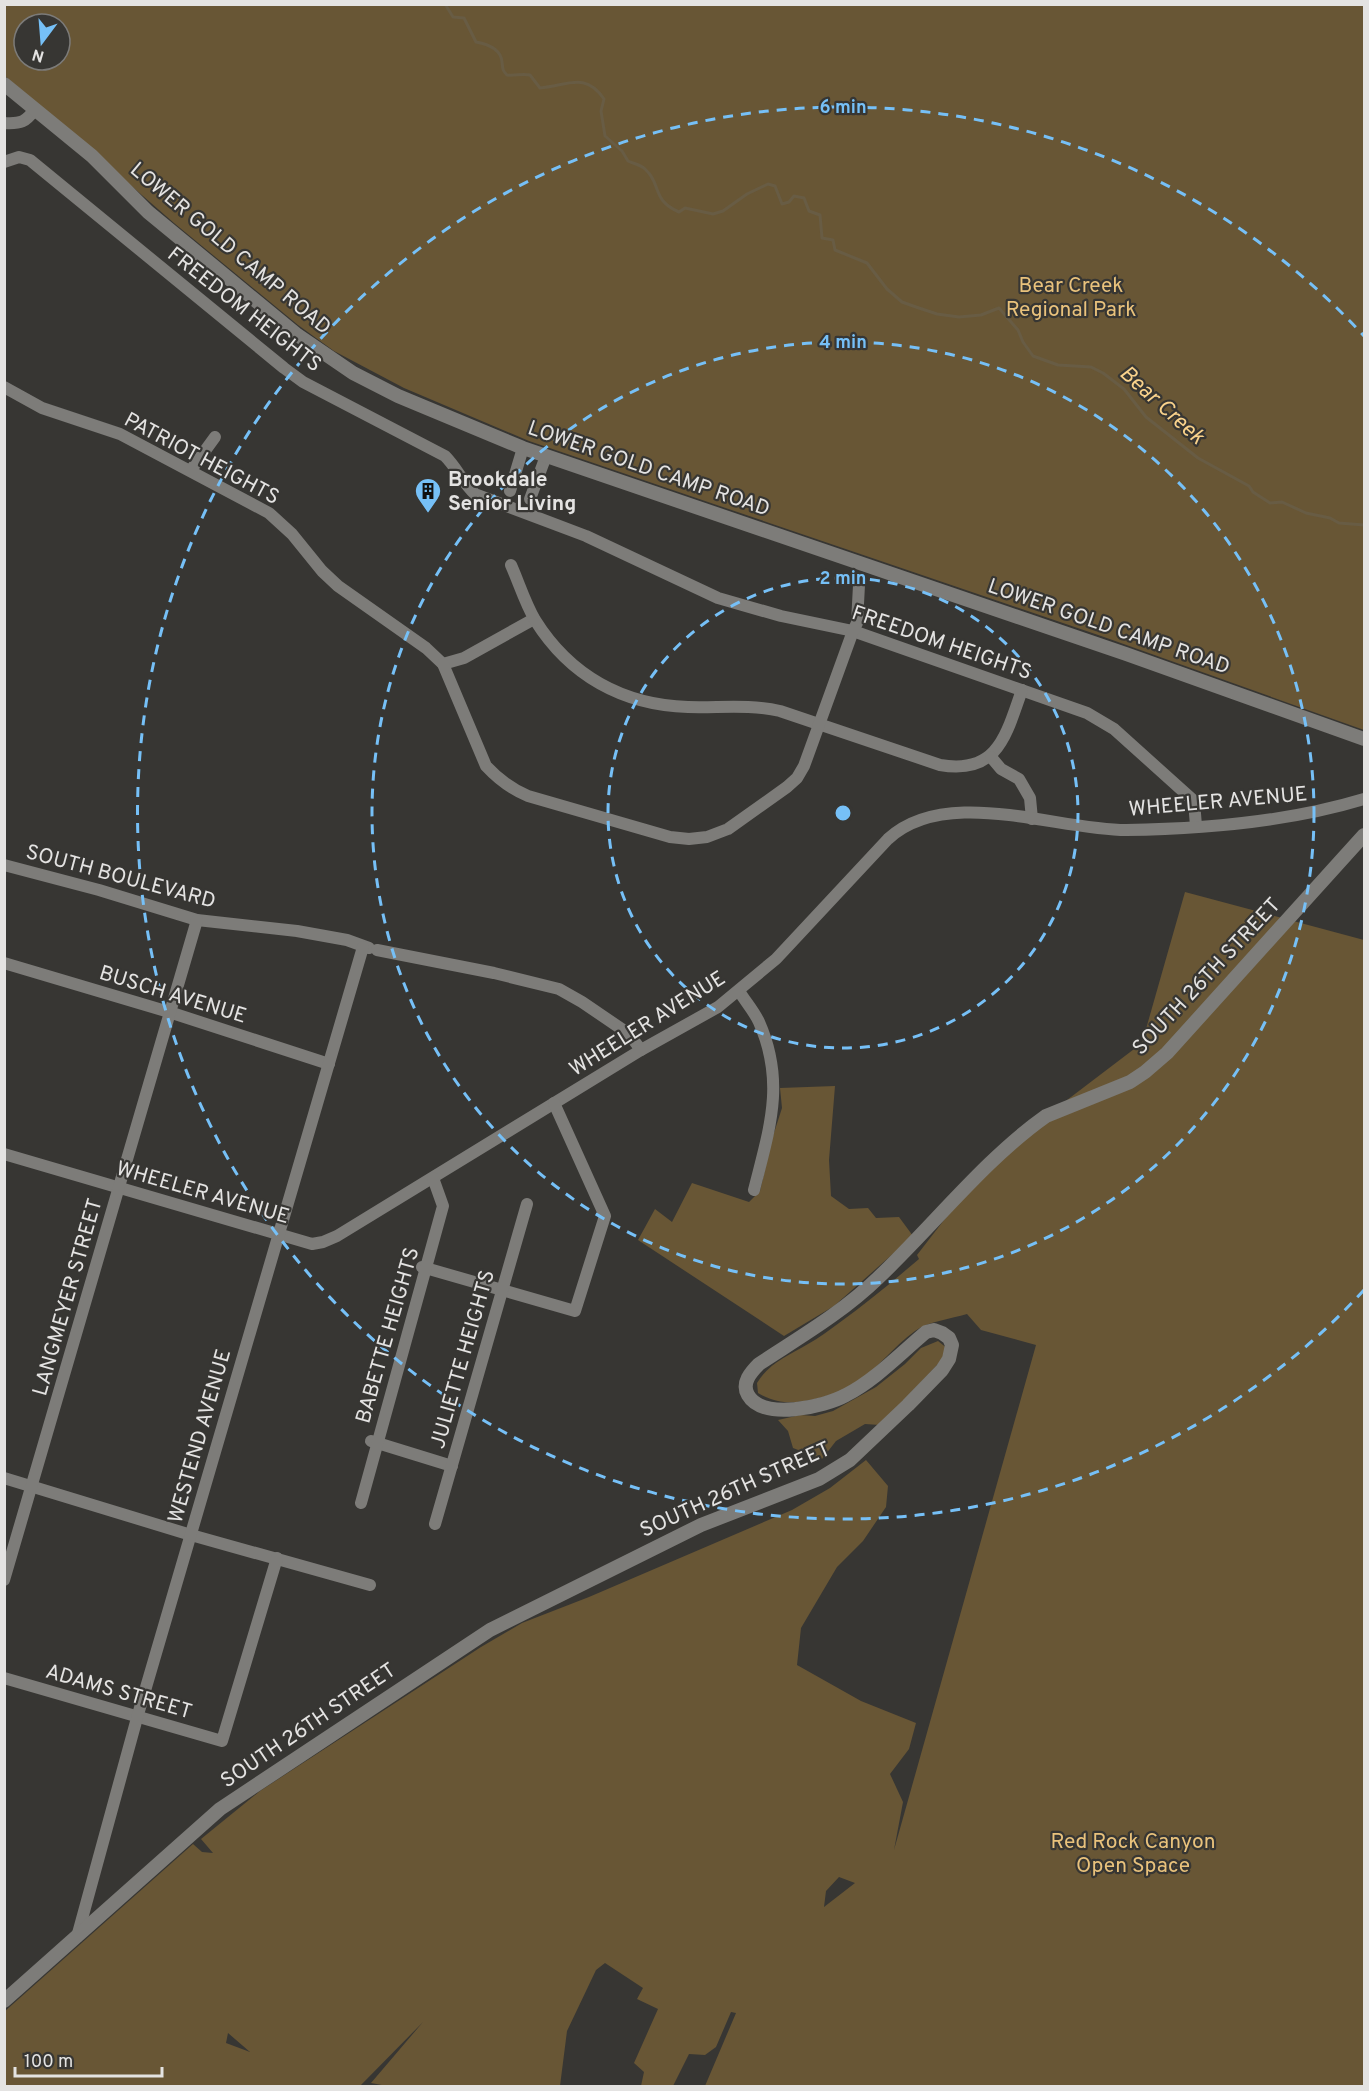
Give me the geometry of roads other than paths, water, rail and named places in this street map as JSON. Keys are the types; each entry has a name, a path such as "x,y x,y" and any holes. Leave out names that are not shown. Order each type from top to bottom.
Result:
{"street":[{"name":"LOWER GOLD CAMP ROAD","path":"4,84 92,156 148,212 305,340 353,373 398,396 523,448 1126,654 1365,739"},
{"path":"4,123 22,123 35,109"},
{"name":"FREEDOM HEIGHTS","path":"4,162 19,157 30,160 284,368 303,382 445,456 454,465 467,488 475,495 586,536 718,598 772,614 853,631 1087,713 1114,729 1194,801 1196,826"},
{"name":"PATRIOT HEIGHTS","path":"4,387 42,408 120,434 269,513 292,534 322,571 338,586 426,648 443,663 486,766 497,778 513,789 528,796 670,837 689,839 707,837 728,829 787,787 804,766 857,623 859,585"},
{"path":"191,470 215,437"},
{"path":"523,448 512,485 532,494 546,456"},
{"path":"511,565 534,619 551,641 585,675 620,694 643,702 671,706 764,707 952,767 972,765 991,757 1008,729 1022,690"},
{"path":"443,663 464,658 534,619"},
{"path":"991,757 1001,769 1019,779 1030,798 1032,819"},
{"name":"WHEELER AVENUE","path":"4,1154 312,1244 323,1242 337,1236 641,1050 718,1007 776,959 898,830 911,823 929,817 969,813 1122,830 1251,822 1307,814 1365,799"},
{"name":"SOUTH 26TH STREET","path":"7,1994 78,1937 220,1809 490,1630 701,1526 819,1479 850,1460 942,1370 951,1353 952,1346 949,1338 934,1330 926,1332 866,1383 847,1395 811,1407 779,1409 761,1407 751,1400 745,1391 746,1381 751,1372 759,1364 833,1316 863,1292 998,1155 1035,1124 1046,1116 1130,1082 1167,1053 1365,835"},
{"name":"SOUTH BOULEVARD","path":"4,865 99,890 197,920 297,931 347,940 370,948 494,973 559,989 629,1034 641,1050"},
{"name":"LANGMEYER STREET","path":"4,1580 197,920"},
{"name":"WESTEND AVENUE","path":"78,1937 137,1718 278,1234 329,1064 370,948"},
{"name":"BUSCH AVENUE","path":"4,963 169,1012 329,1064"},
{"path":"739,991 759,1021 770,1056 775,1094 771,1124 754,1190"},
{"path":"424,1268 575,1311 605,1216 554,1103"},
{"name":"BABETTE HEIGHTS","path":"361,1503 374,1442 442,1206 433,1178"},
{"name":"JULIETTE HEIGHTS","path":"435,1524 527,1204"},
{"path":"374,1442 452,1466"},
{"path":"4,1478 370,1585"},
{"name":"ADAMS STREET","path":"4,1678 222,1741 277,1558"}],"waterway":[{"name":"Bear Creek","path":"445,4 453,17 464,18 476,42 496,50 507,75 530,75 540,88 575,82 590,85 597,90 604,99 601,111 605,136 622,151 628,161 645,169 654,180 660,197 670,207 679,212 685,208 713,214 723,211 747,194 768,184 775,186 782,204 789,202 794,196 804,198 809,211 820,215 822,238 833,240 835,250 867,263 887,289 902,302 937,314 959,317 981,315 999,308 1018,330 1033,356 1058,365 1091,367 1103,373 1124,389 1146,417 1198,458 1249,486 1253,492 1270,503 1282,502 1306,513 1330,518 1339,523 1364,525"}],"place":[{"name":"Brookdale Senior Living","path":"428,514"}],"park label":[{"name":"Bear Creek Regional Park","path":"1071,297"},
{"name":"Red Rock Canyon Open Space","path":"1133,1853"}]}
